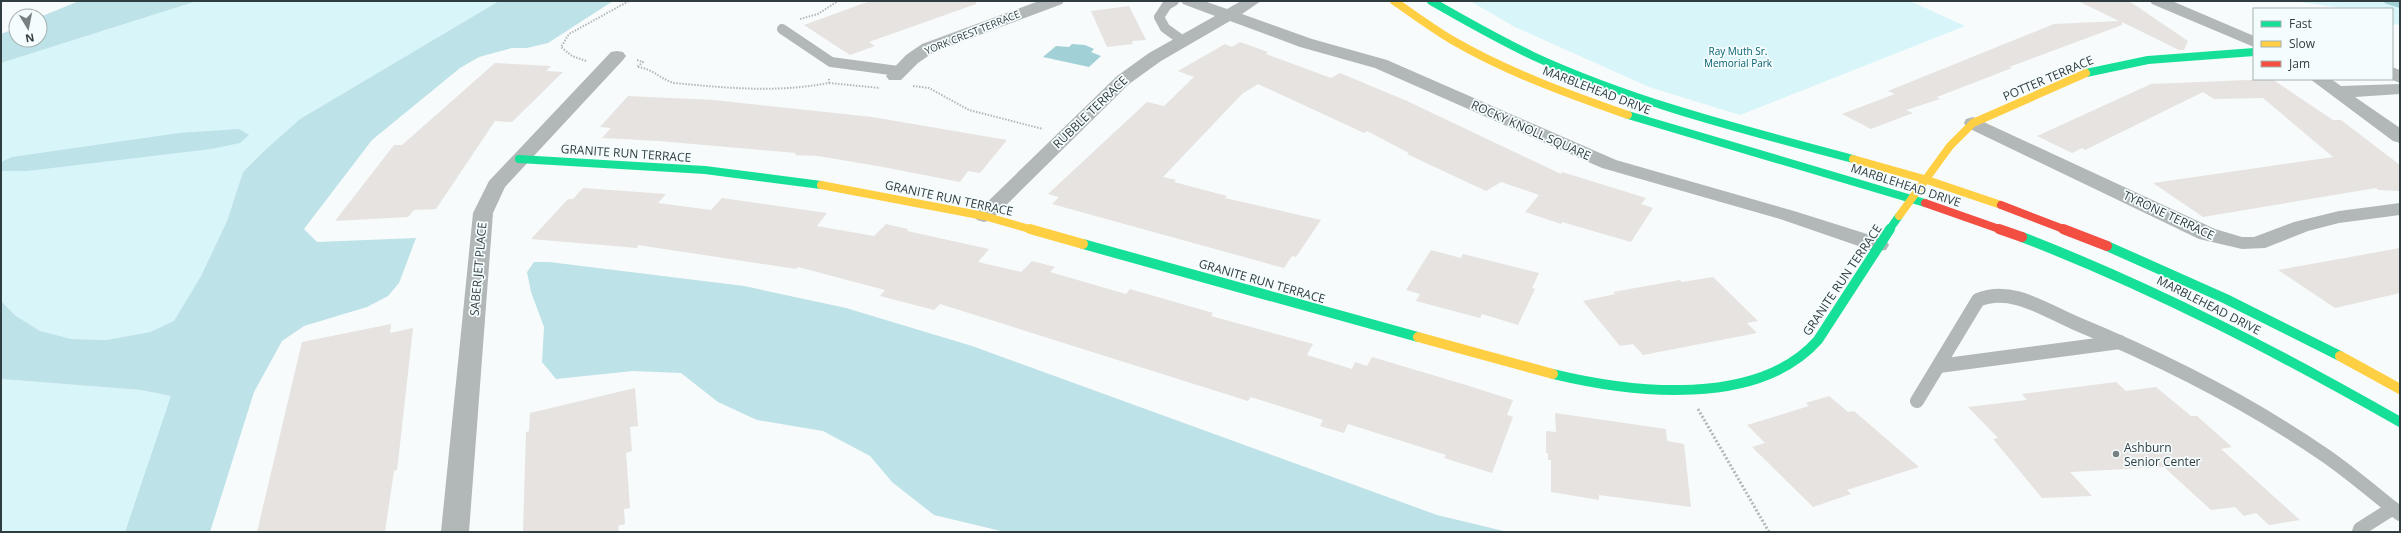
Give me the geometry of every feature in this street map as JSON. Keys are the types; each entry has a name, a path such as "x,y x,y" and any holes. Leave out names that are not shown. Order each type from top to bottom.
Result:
{"street":[{"name":"YORK CREST TERRACE","path":"893,79 928,48 1030,9 1056,1"},
{"name":"ROCKY KNOLL SQUARE","path":"1189,1 1226,16 1306,43 1381,64 1563,145 1610,164 1787,215 1878,245"},
{"name":"RUBBLE TERRACE","path":"984,216 1123,80 1183,41 1255,1"},
{"name":"MARBLEHEAD DRIVE","path":"1394,1 1429,25 1484,55 1580,98 1661,127 1912,198 2053,248 2143,286 2222,324 2320,376 2400,422"},
{"name":"MARBLEHEAD DRIVE","path":"1431,1 1480,31 1528,54 1638,99 1726,125 1863,160 1925,179 2069,230 2163,268 2254,312 2400,389"},
{"path":"2158,1 2253,42"},
{"path":"2221,27 2250,23"},
{"name":"POTTER TERRACE","path":"1912,198 1950,146 1973,123 2083,74 2106,67 2166,57 2253,52"},
{"name":"SABER JET PLACE","path":"455,532 483,213 496,185 615,58"},
{"path":"2321,80 2400,137"},
{"path":"2339,92 2400,89"},
{"name":"TYRONE TERRACE","path":"1973,123 2207,234 2224,240 2257,243 2300,226 2339,217 2400,209"},
{"name":"GRANITE RUN TERRACE","path":"519,159 705,170 781,178 842,188 984,216 1566,378 1646,390 1688,391 1754,379 1780,368 1808,351 1836,314 1878,245 1912,198"}],"lane":[{"path":"1174,1 1167,5 1159,17 1164,27 1183,41"},
{"path":"782,29 830,62 893,79"},
{"path":"1918,401 1978,300 1986,294 2007,295 2121,342 2173,366 2244,404 2326,456 2396,511 2360,528 2359,532"},
{"path":"1939,366 2121,342"}],"path":[{"path":"629,1 570,34 561,47 578,59 615,58 640,60 643,62 637,67 648,68 663,80 688,84 777,91 829,83 893,79"},
{"path":"782,29 791,23 818,14 838,1"},
{"path":"829,83 830,75"},
{"path":"910,86 922,86 932,89 968,110 1044,130"},
{"path":"1688,391 1769,532"}],"green space":[{"path":"197,1 499,1 300,119 264,151 243,172 227,221 201,276 175,321 150,332 106,340 70,339 40,331 16,316 1,301 1,63"},
{"name":"Ray Muth Sr. Memorial Park","path":"1470,1 1910,1 1965,26 1740,115 1649,87 1515,27"},
{"path":"2292,1 2400,1 2400,25 2393,24 2393,8 2343,8"},
{"path":"1,379 141,390 172,396 125,532 1,532"}],"shaded area":[{"path":"79,1 197,1 1,63 1,34 8,31 8,48 48,48 48,14"},
{"path":"499,1 613,1 548,43 527,48 512,48 479,57 460,68 372,140 304,229 317,242 416,238 399,283 388,296 367,307 304,326 282,341 254,392 210,532 125,532 171,396 141,390 1,379 1,301 16,316 40,331 71,339 106,340 150,332 174,321 201,276 227,221 243,172 264,151 300,119"},
{"path":"1072,44 1085,45 1094,49 1091,52 1101,56 1089,67 1043,57 1056,46 1069,47"},
{"path":"239,129 249,135 240,143 211,149 27,171 1,171 1,162 12,157 179,133"},
{"path":"534,262 549,262 744,286 846,308 972,346 1437,515 1508,532 1005,532 934,515 892,482 870,456 823,431 757,420 718,402 681,373 633,371 556,379 542,362 544,327 531,292 527,272"}],"building":[{"path":"870,1 976,1 976,4 869,42 875,46 850,55 804,25"},
{"path":"2078,1 2129,1 2188,41 2184,50 2179,50 2122,22 2122,25 2009,67 2012,68 1937,97 1940,99 1906,110 1913,113 1871,129 1842,114 1895,94 1888,91 2054,24 2119,21"},
{"path":"1129,6 1146,40 1132,41 1133,44 1107,47 1091,11"},
{"path":"1240,42 1268,52 1266,54 1331,78 1340,73 1407,101 1561,174 1562,172 1646,198 1641,204 1653,208 1631,242 1562,222 1561,224 1525,212 1539,195 1501,182 1486,191 1407,154 1409,153 1367,131 1364,133 1258,84 1242,94 1163,177 1176,180 1174,182 1227,196 1225,198 1321,220 1296,257 1292,256 1284,268 1052,204 1059,197 1048,194 1147,102 1164,106 1194,77 1178,71 1225,44 1232,47"},
{"path":"495,63 551,66 546,71 563,72 512,122 495,121 436,209 414,210 408,217 335,221 394,145 402,145"},
{"path":"2273,80 2333,120 2341,120 2400,165 2400,191 2378,190 2376,188 2203,217 2153,183 2333,157 2263,98 2214,99 2203,92 2085,150 2082,148 2072,153 2037,136 2151,84"},
{"path":"628,96 714,100 872,117 1007,140 980,173 968,171 960,182 818,156 795,155 796,153 659,141 602,138 611,128 600,127"},
{"path":"583,188 666,194 658,203 711,210 722,198 827,213 817,226 874,236 886,224 908,229 907,231 989,249 978,262 1021,272 1032,261 1055,267 1050,272 1126,294 1130,289 1213,313 1211,316 1313,344 1307,355 1352,369 1355,362 1367,366 1372,357 1466,385 1513,400 1507,415 1513,417 1492,473 1444,458 1446,455 1348,424 1344,433 1320,426 1323,420 1251,397 1248,401 940,304 934,310 880,296 885,290 798,267 796,269 638,245 637,248 531,239 568,199 573,199"},
{"path":"2400,248 2400,293 2335,308 2278,270"},
{"path":"1431,250 1461,258 1463,254 1539,273 1532,288 1535,289 1518,325 1482,314 1480,318 1416,301 1420,294 1406,290"},
{"path":"1713,277 1758,321 1747,323 1757,333 1643,355 1633,344 1620,346 1583,301 1615,294 1613,292 1680,280 1682,282"},
{"path":"391,324 390,333 413,328 397,470 394,471 385,532 257,532 302,342"},
{"name":"Ashburn Senior Center","path":"2116,382 2126,391 2156,387 2191,416 2197,416 2232,447 2221,449 2300,520 2269,525 2256,513 2244,516 2235,507 2211,510 2164,467 2070,472 2092,496 2042,498 1993,439 1998,438 1968,407 2027,400 2022,394"},
{"path":"635,388 638,426 630,427 632,451 626,453 630,508 624,509 625,524 618,526 619,532 523,532 526,432 529,431 530,413"},
{"path":"1829,396 1848,412 1854,411 1919,467 1847,490 1851,494 1813,507 1752,447 1765,443 1747,425 1809,406 1806,403"},
{"path":"1555,413 1666,429 1667,441 1684,444 1691,507 1599,495 1599,500 1551,492 1551,460 1548,460 1548,453 1546,453 1546,431 1556,432"}],"waterway":[{"path":"2387,1 2400,5"}],"traffic: fast":[{"path":"1431,1 1482,31 1533,56 1584,78 1742,129 1853,159"},
{"path":"2086,73 2127,63 2148,60 2253,52"},
{"path":"1628,115 1925,203"},
{"path":"519,159 705,170 821,185"},
{"path":"1553,374 1615,387 1649,390 1684,390 1718,387 1751,379 1781,368 1807,351 1818,340 1899,216"},
{"path":"2022,237 2120,277 2215,322 2308,370 2400,422"},
{"path":"1083,244 1418,337"},
{"path":"2107,246 2226,299 2340,356"}],"traffic: slow":[{"path":"1394,1 1438,31 1495,62 1583,99 1628,115"},
{"path":"1899,216 1950,146 1973,123 2086,73"},
{"path":"1853,159 1924,179 2001,205"},
{"path":"821,185 984,216 1083,244"},
{"path":"1418,337 1553,374"},
{"path":"2340,356 2400,389"}],"traffic: jam":[{"path":"1925,203 2022,237"},
{"path":"2001,205 2107,246"}],"place":[{"name":"Ashburn Senior Center","path":"2116,454"}]}
